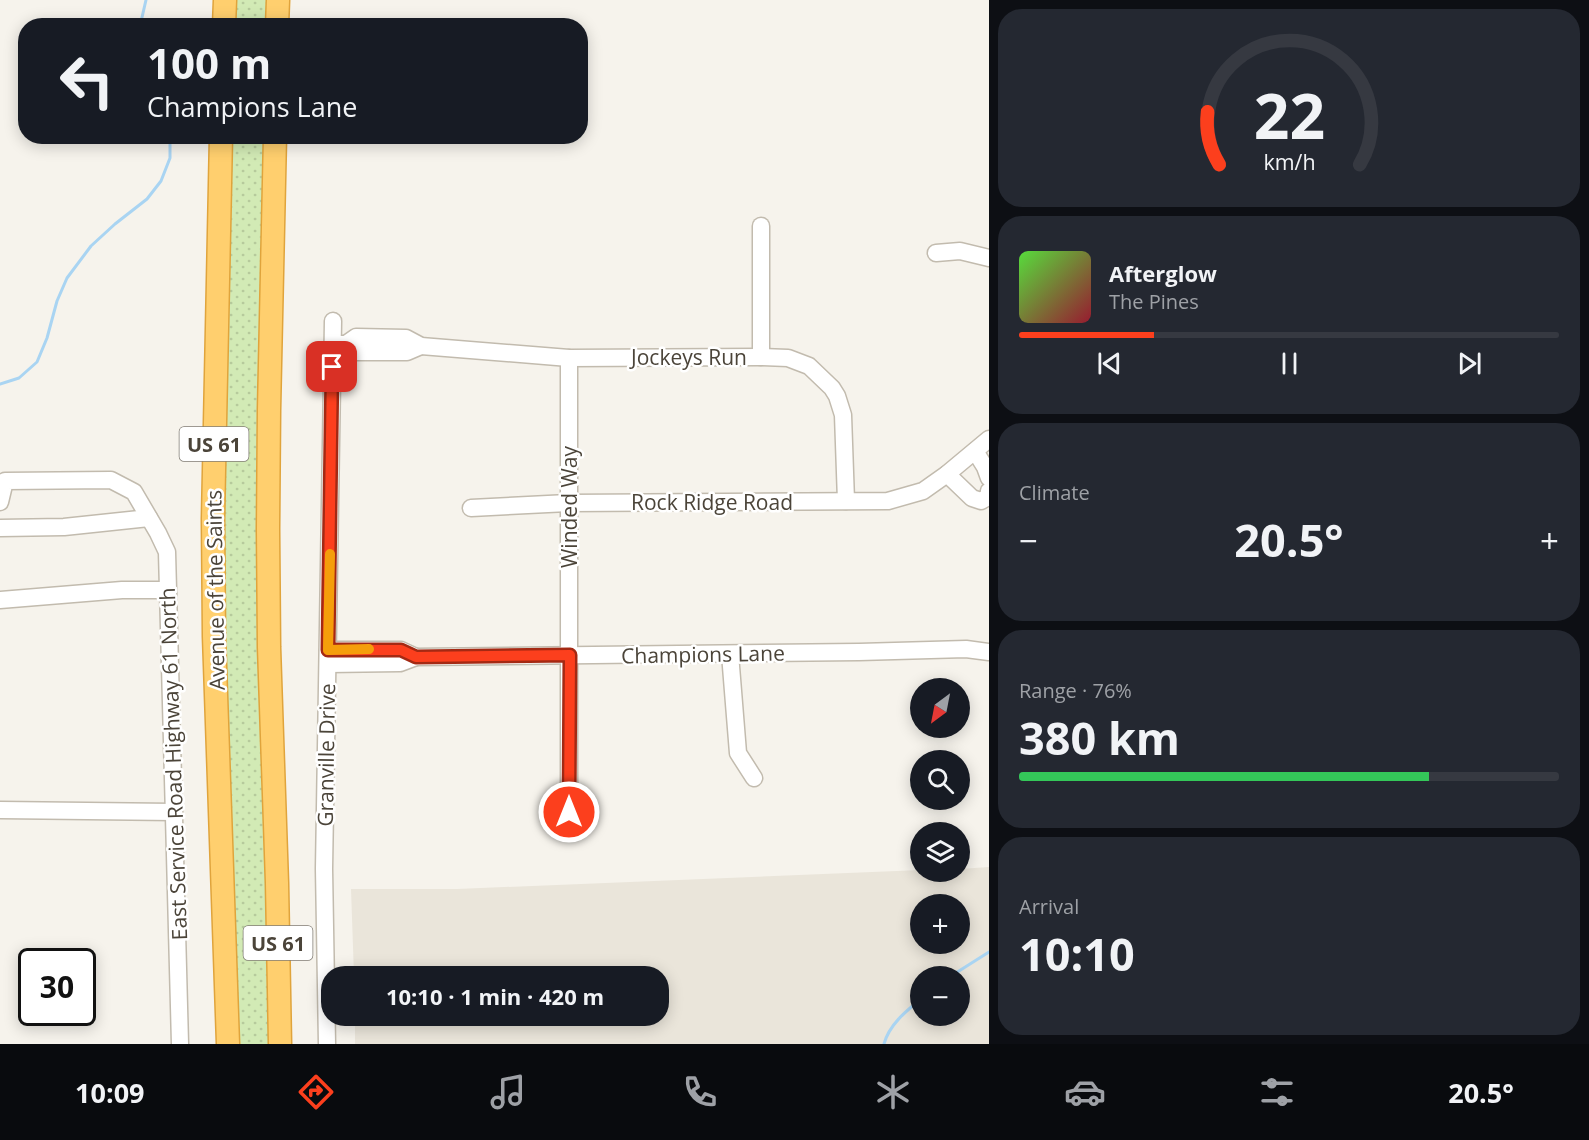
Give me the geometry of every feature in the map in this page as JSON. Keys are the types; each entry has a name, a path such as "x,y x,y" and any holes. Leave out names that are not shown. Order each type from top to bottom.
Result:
{"highway":[{"path":"224,18 225,0"},
{"path":"277,18 278,0"},
{"name":"Avenue of the Saints","path":"221,144 213,529 214,636 228,1044"},
{"name":"US 61","path":"274,144 268,410 268,529 280,1044"}],"street":[{"path":"761,226 761,357"},
{"path":"936,253 960,251 989,258"},
{"name":"Granville Drive","path":"327,1044 324,869 328,657 339,344 333,321"},
{"name":"Jockeys Run","path":"339,344 356,337 406,338 421,346 569,358 788,358 809,366 832,388 837,396 843,415 846,501"},
{"name":"Winded Way","path":"569,358 569,812"},
{"name":"Rock Ridge Road","path":"471,508 568,503 888,501 922,491 947,474 989,439"},
{"path":"975,451 989,478"},
{"path":"947,474 972,498 981,501 988,497 989,491"},
{"name":"East Service Road Highway 61 North","path":"0,501 5,481 111,480 134,492 167,552 180,1044"},
{"path":"0,528 64,527 149,518"},
{"path":"0,600 122,590 168,590"},
{"name":"Champions Lane","path":"328,657 400,663 416,657 966,649 989,652"},
{"path":"730,654 738,753 754,778"},
{"path":"0,810 174,812"}],"shaded area":[{"path":"989,867 989,1044 355,1044 355,1026 669,1026 669,966 354,966 351,889 457,889 910,870 910,882 970,882 970,868"}],"green space":[{"path":"234,0 270,0 270,18 234,18"},
{"path":"231,144 268,144 273,1044 238,1044 223,557"}],"waterway":[{"path":"142,18 146,0"},
{"path":"0,384 19,378 37,362 67,278 91,246 147,199 161,181 170,158 170,144"},
{"path":"967,966 989,952"},
{"path":"884,1044 894,1025 910,1009"}],"slow traffic":[{"path":"330,554 328,650 369,649"}],"route":[{"path":"332,367 328,650 401,650 416,657 570,655 569,812"}]}
